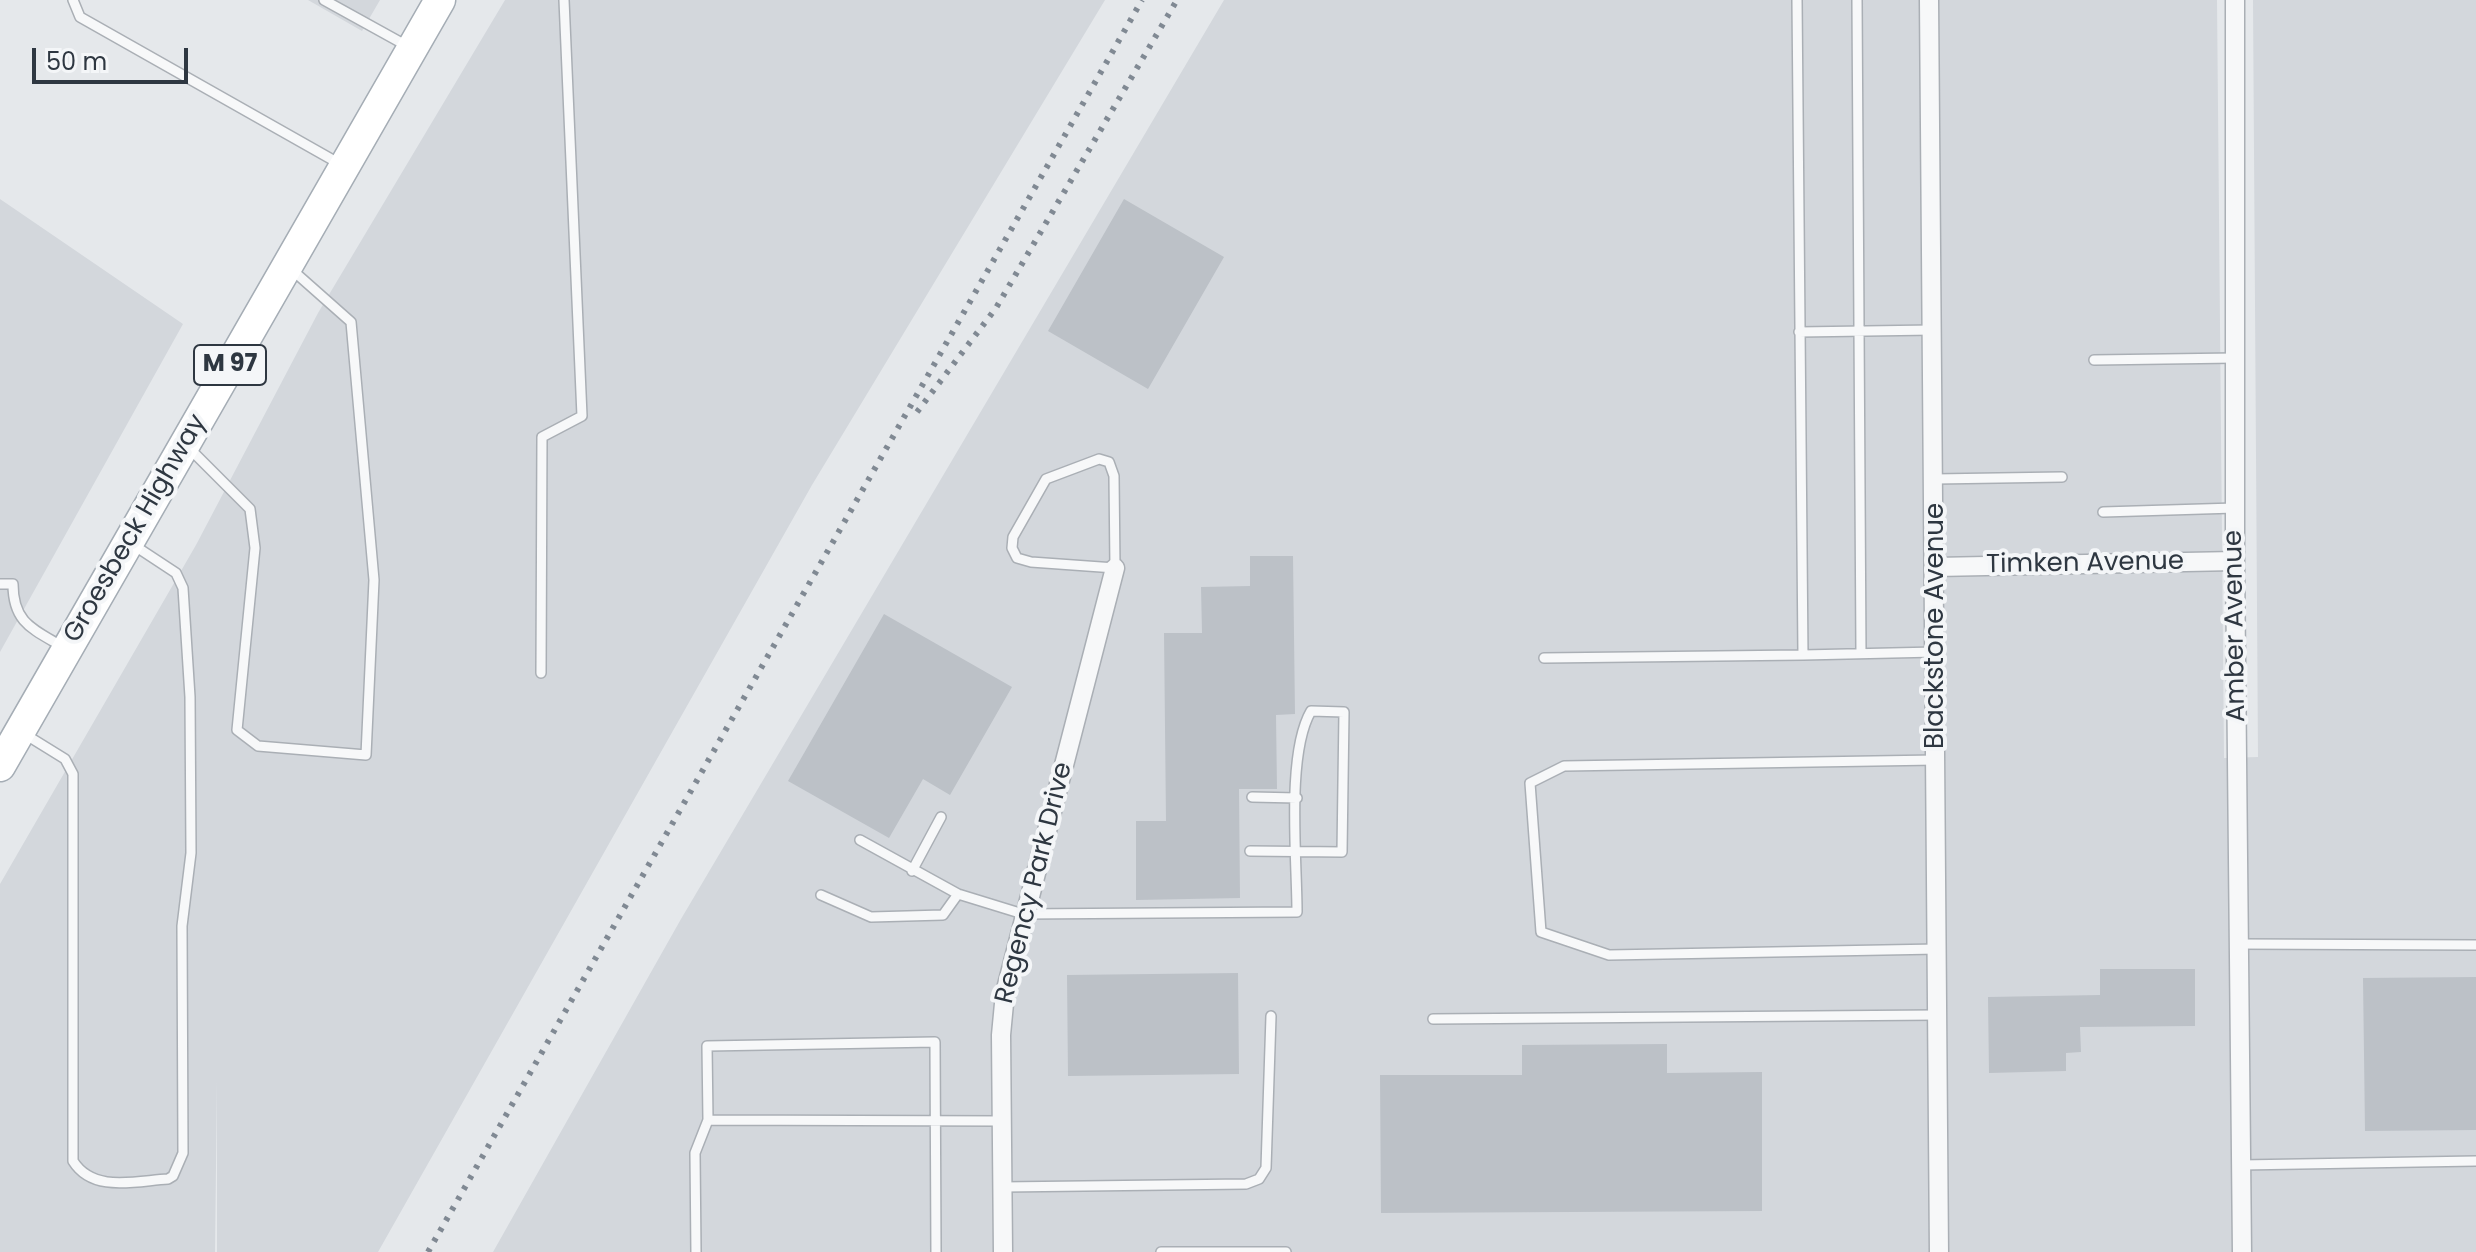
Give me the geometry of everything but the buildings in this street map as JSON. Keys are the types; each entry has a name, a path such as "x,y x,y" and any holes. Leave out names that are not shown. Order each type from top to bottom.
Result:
{"main road":[{"name":"Groesbeck Highway","path":"0,766 440,0"}],"street":[{"name":"Blackstone Avenue","path":"1929,0 1936,567 1939,1252"},
{"name":"Amber Avenue","path":"2235,0 2235,561 2242,1252"},
{"name":"Timken Avenue","path":"1936,567 2235,561"},
{"name":"Regency Park Drive","path":"1003,1252 1001,1035 1005,993 1115,568"}],"lane":[{"path":"73,0 80,17 345,166"},
{"path":"324,0 412,49"},
{"path":"541,673 542,437 582,416 564,0"},
{"path":"1797,0 1803,655"},
{"path":"1857,0 1861,653"},
{"path":"185,444 250,509 255,548 237,730 258,746 366,755 374,580 351,322 287,266"},
{"path":"1799,332 1933,330"},
{"path":"2094,360 2235,358"},
{"path":"1099,459 1109,462 1114,476 1115,568 1031,562 1017,558 1012,548 1013,537 1046,479 1099,459"},
{"path":"1935,479 2062,477"},
{"path":"2103,512 2235,508"},
{"path":"20,731 65,759 73,774 73,1161 79,1171 100,1182 168,1179 183,1153 182,926 191,853 190,697 183,588 176,573 129,542"},
{"path":"0,584 13,584 13,600 23,622 67,650"},
{"path":"1544,658 1936,652"},
{"path":"860,840 958,894 1023,914 1297,912 1297,852 1297,798 1300,730 1311,711 1344,712 1342,852 1297,852 1250,851"},
{"path":"1937,760 1564,766 1530,783 1541,932 1609,955 1938,949"},
{"path":"1252,797 1297,798"},
{"path":"912,871 941,817"},
{"path":"821,895 871,917 943,915 958,894"},
{"path":"2239,944 2476,945"},
{"path":"1433,1019 1938,1015"},
{"path":"1003,1187 1246,1184 1259,1179 1266,1168 1271,1016"},
{"path":"696,1252 695,1153 708,1120 707,1046 935,1042 936,1252"},
{"path":"708,1120 1002,1121"},
{"path":"2241,1165 2476,1161"},
{"path":"1161,1252 1286,1252"}],"shaded area":[{"path":"308,0 380,0 362,31"},
{"path":"505,0 1105,0 812,485 378,1252 217,1252 217,1081 215,1252 0,1252 0,884 196,545 318,313"},
{"path":"1224,0 2217,0 2224,758 2258,757 2253,0 2476,0 2476,1252 493,1252 681,919"},
{"path":"0,199 183,324 0,652"}],"railway":[{"path":"428,1252 1142,0"},
{"path":"917,412 996,308 1177,0"}]}
